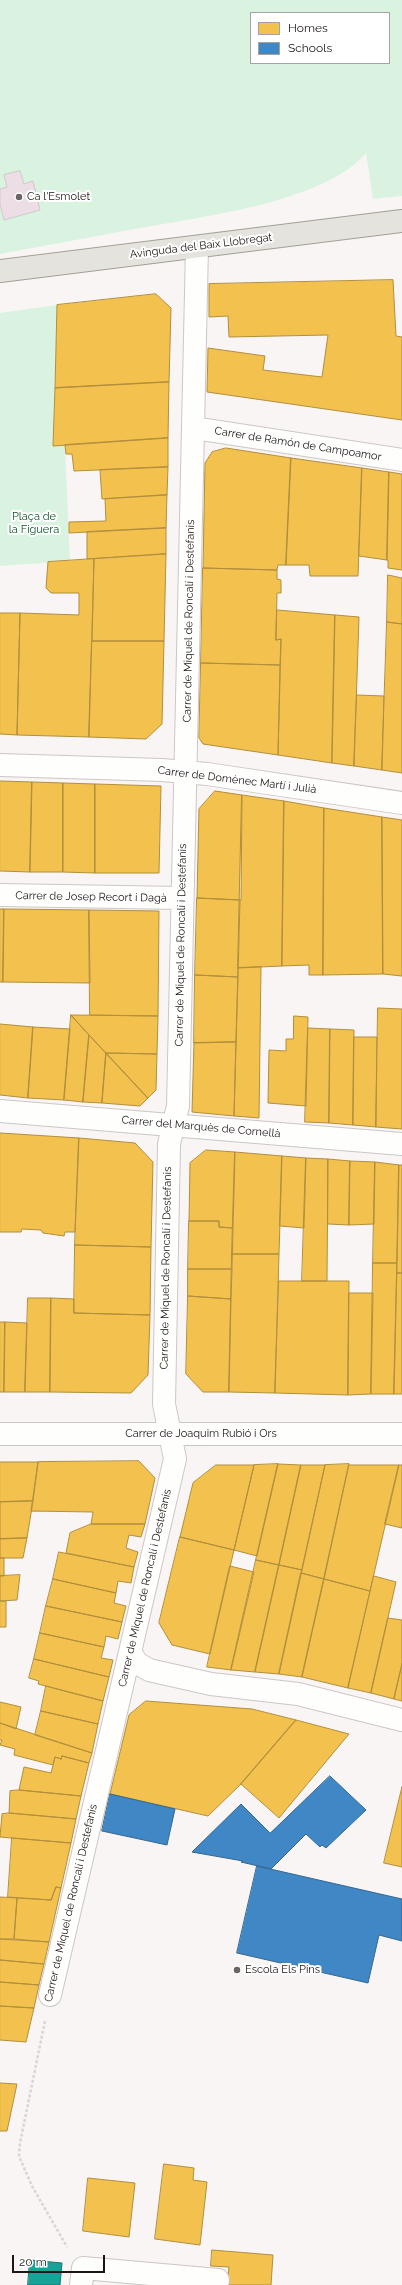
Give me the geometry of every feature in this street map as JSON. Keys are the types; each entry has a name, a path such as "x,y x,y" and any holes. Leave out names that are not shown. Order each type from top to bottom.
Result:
{"main road":[{"name":"Avinguda del Baix Llobregat","path":"0,272 402,221"}],"street":[{"name":"Carrer de Miquel de Roncalí i Destefanis","path":"50,1995 175,1459 164,1404 168,1144 178,1106 197,247"},
{"name":"Carrer de Ramón de Campoamor","path":"194,428 402,460"},
{"name":"Carrer de Domènec Martí i Julià","path":"0,765 186,772 402,802"},
{"name":"Carrer de Josep Recort i Dagà","path":"0,896 182,898"},
{"name":"Carrer del Marquès de Cornellà","path":"0,1112 173,1124 402,1144"},
{"name":"Carrer de Joaquim Rubió i Ors","path":"0,1434 402,1434"},
{"path":"130,1652 137,1663 149,1670 211,1684 298,1694 402,1720"},
{"path":"81,2285 83,2268 167,2280 218,2280"}],"path":[{"name":"Carrer de Miquel de Roncalí i Destefanis","path":"50,1995 20,2143 19,2156 32,2186 70,2252"}],"green space":[{"path":"0,0 402,0 402,196 373,199 366,153 348,170 295,195 264,204 200,218 0,254"},
{"name":"Plaça de la Figuera","path":"57,305 53,446 65,445 70,561 0,566 0,313"}],"building: Homes":[{"path":"393,280 396,336 402,337 402,420 207,392 208,348 265,356 263,370 322,377 328,335 229,337 228,316 209,317 209,284"},
{"path":"156,294 171,308 169,382 55,388 57,305"},
{"path":"169,382 168,438 53,446 55,388"},
{"path":"168,438 168,467 74,471 72,454 66,454 65,445"},
{"path":"226,448 291,458 286,565 278,565 277,570 203,568 205,463 212,452"},
{"path":"291,458 362,468 358,576 310,576 309,565 286,565"},
{"path":"168,467 167,495 102,499 100,470"},
{"path":"362,468 389,472 387,560 359,556"},
{"path":"389,472 402,474 402,570 388,568"},
{"path":"167,495 166,528 69,533 69,522 106,521 105,499"},
{"path":"166,528 166,554 87,559 87,532"},
{"path":"166,554 164,641 92,641 94,559"},
{"path":"94,559 89,737 17,735 20,613 79,615 79,593 51,593 46,588 48,562"},
{"path":"203,568 277,570 277,579 281,580 281,593 277,593 276,640 281,639 280,665 201,663"},
{"path":"388,575 402,578 402,624 387,622"},
{"path":"277,610 335,615 332,763 278,755 281,639 276,640"},
{"path":"0,613 20,613 17,735 0,734"},
{"path":"335,615 359,617 354,766 332,763"},
{"path":"387,622 402,624 402,773 382,770"},
{"path":"92,641 164,641 162,724 146,739 89,737"},
{"path":"201,663 280,665 278,755 203,744 199,738"},
{"path":"357,695 384,696 382,770 354,766"},
{"path":"0,781 32,782 30,872 0,871"},
{"path":"32,782 63,783 63,872 30,872"},
{"path":"63,783 95,784 95,873 63,872"},
{"path":"95,784 161,786 159,873 95,873"},
{"path":"215,791 242,795 241,900 197,898 199,809"},
{"path":"242,795 284,801 282,966 238,968"},
{"path":"284,801 324,808 323,975 309,975 309,965 282,966"},
{"path":"324,808 382,817 383,974 323,975"},
{"path":"382,817 402,820 402,976 383,974"},
{"path":"197,898 240,900 238,977 195,975"},
{"path":"0,909 4,909 3,982 0,982"},
{"path":"4,909 89,910 90,983 3,982"},
{"path":"89,910 159,911 158,1016 90,1015"},
{"path":"261,967 259,1118 234,1116 238,968"},
{"path":"195,975 238,977 236,1042 194,1043"},
{"path":"378,1008 402,1009 402,1129 376,1127"},
{"path":"71,1015 158,1016 157,1054 106,1053"},
{"path":"71,1015 89,1035 83,1102 64,1100"},
{"path":"294,1016 308,1017 306,1106 268,1103 269,1050 286,1051 286,1039 293,1039"},
{"path":"0,1024 33,1027 28,1098 0,1095"},
{"path":"33,1027 70,1029 64,1100 28,1098"},
{"path":"308,1028 330,1029 329,1123 305,1122"},
{"path":"330,1029 354,1030 353,1125 329,1123"},
{"path":"89,1035 106,1053 102,1103 83,1102"},
{"path":"354,1037 377,1037 376,1127 353,1125"},
{"path":"236,1042 234,1116 192,1112 194,1043"},
{"path":"106,1053 157,1054 156,1090 148,1098"},
{"path":"106,1053 148,1098 140,1106 102,1103"},
{"path":"0,1133 79,1138 75,1232 65,1232 64,1236 43,1233 41,1230 22,1229 21,1232 0,1232"},
{"path":"79,1138 135,1143 153,1162 151,1247 75,1245"},
{"path":"206,1150 235,1152 233,1228 219,1227 219,1221 189,1221 190,1163"},
{"path":"235,1152 282,1156 279,1254 232,1254"},
{"path":"282,1156 306,1158 304,1228 280,1226"},
{"path":"306,1158 328,1159 327,1281 302,1281"},
{"path":"328,1159 350,1161 349,1225 328,1224"},
{"path":"350,1161 375,1162 374,1224 349,1225"},
{"path":"375,1162 399,1165 397,1263 373,1263"},
{"path":"399,1165 402,1165 402,1273 397,1273"},
{"path":"189,1221 219,1221 219,1227 233,1228 232,1269 188,1269"},
{"path":"75,1245 151,1247 150,1315 74,1313"},
{"path":"232,1254 279,1254 275,1393 229,1392"},
{"path":"373,1263 397,1263 394,1394 371,1394"},
{"path":"188,1269 232,1269 231,1299 188,1296"},
{"path":"397,1273 402,1273 402,1394 394,1394"},
{"path":"279,1281 349,1281 348,1395 275,1393"},
{"path":"349,1293 373,1293 371,1394 348,1395"},
{"path":"188,1296 231,1299 229,1392 203,1392 186,1374"},
{"path":"28,1298 51,1298 50,1392 25,1392"},
{"path":"51,1298 74,1299 74,1313 150,1315 148,1375 131,1393 50,1392"},
{"path":"0,1322 5,1322 4,1392 0,1392"},
{"path":"5,1322 27,1323 25,1392 4,1392"},
{"path":"139,1461 155,1478 145,1524 91,1524 93,1512 31,1511 38,1462"},
{"path":"0,1462 38,1462 33,1501 0,1502"},
{"path":"278,1464 301,1465 279,1565 256,1560"},
{"path":"278,1464 257,1556 234,1550 254,1465"},
{"path":"349,1464 324,1579 301,1573 325,1465"},
{"path":"216,1465 254,1465 234,1550 180,1537 193,1483"},
{"path":"301,1465 325,1465 302,1570 279,1565"},
{"path":"349,1465 399,1465 370,1591 324,1579"},
{"path":"399,1465 402,1465 402,1528 385,1524"},
{"path":"33,1501 27,1538 0,1539 0,1502"},
{"path":"91,1524 145,1524 141,1537 129,1535 126,1548 138,1552 134,1567 66,1553 70,1533"},
{"path":"180,1537 234,1550 210,1654 172,1645 159,1623"},
{"path":"27,1538 23,1558 0,1558 0,1539"},
{"path":"59,1552 134,1567 131,1583 118,1581 116,1593 53,1579"},
{"path":"0,1558 4,1558 4,1576 0,1576"},
{"path":"256,1560 279,1565 255,1672 231,1670"},
{"path":"279,1565 302,1570 279,1674 255,1672"},
{"path":"230,1566 254,1572 231,1670 207,1667"},
{"path":"301,1573 324,1579 302,1677 279,1674"},
{"path":"20,1575 17,1600 0,1601 0,1576"},
{"path":"374,1576 396,1582 371,1693 348,1688"},
{"path":"53,1579 116,1593 114,1603 126,1606 122,1622 46,1606"},
{"path":"324,1579 370,1591 348,1688 302,1677"},
{"path":"0,1601 6,1601 6,1627 0,1627"},
{"path":"46,1606 122,1622 118,1639 106,1636 104,1647 40,1633"},
{"path":"388,1618 402,1620 402,1664 394,1699 371,1693"},
{"path":"40,1633 104,1647 101,1658 113,1660 109,1677 34,1659"},
{"path":"34,1659 109,1677 103,1701 38,1684 39,1681 29,1678"},
{"path":"402,1664 402,1701 394,1699"},
{"path":"46,1686 103,1701 98,1724 41,1711"},
{"path":"146,1701 252,1709 296,1720 241,1784 208,1816 110,1794 129,1715"},
{"path":"0,1702 21,1707 16,1729 0,1723"},
{"path":"41,1711 98,1724 92,1753 35,1735"},
{"path":"296,1720 349,1734 279,1818 241,1784"},
{"path":"0,1723 92,1753 89,1763 62,1756 61,1759 55,1757 53,1765 14,1755 15,1749 0,1745 2,1740 0,1740"},
{"path":"62,1756 89,1763 81,1796 19,1790 24,1767 51,1773 55,1757 61,1759"},
{"path":"402,1787 402,1867 384,1863"},
{"path":"19,1790 81,1796 76,1819 9,1813 10,1791"},
{"path":"9,1813 76,1819 71,1843 0,1837 2,1814"},
{"path":"12,1838 71,1843 61,1888 56,1887 51,1900 8,1897"},
{"path":"56,1887 61,1888 49,1942 14,1939 17,1898 51,1900"},
{"path":"0,1897 17,1898 14,1939 0,1939"},
{"path":"0,1939 49,1942 44,1964 0,1960"},
{"path":"0,1960 44,1964 39,1985 0,1982"},
{"path":"0,1982 39,1985 34,2008 0,2006"},
{"path":"0,2006 34,2008 26,2042 0,2040"},
{"path":"0,2083 17,2084 7,2131 0,2131"},
{"path":"164,2164 194,2168 193,2180 207,2182 200,2245 155,2239"},
{"path":"88,2178 135,2183 129,2237 83,2231"},
{"path":"212,2250 273,2255 271,2285 227,2285 229,2267 211,2266"}],"building: Schools":[{"path":"330,1776 366,1810 326,1848 322,1845 320,1847 306,1834 271,1869 241,1862 243,1861 192,1852 241,1804 270,1833"},
{"path":"110,1794 175,1809 167,1845 102,1831"},
{"path":"257,1866 402,1899 402,1941 379,1935 368,1983 237,1953"}],"building: Public":[{"path":"30,2260 62,2263 60,2285 28,2285"}],"building: Other":[{"name":"Ca l'Esmolet","path":"20,171 24,184 33,181 40,210 4,220 0,205 0,189 7,187 4,175"}],"place":[{"name":"Ca l'Esmolet","path":"19,197"},
{"name":"Escola Els Pins","path":"237,1970"}]}
